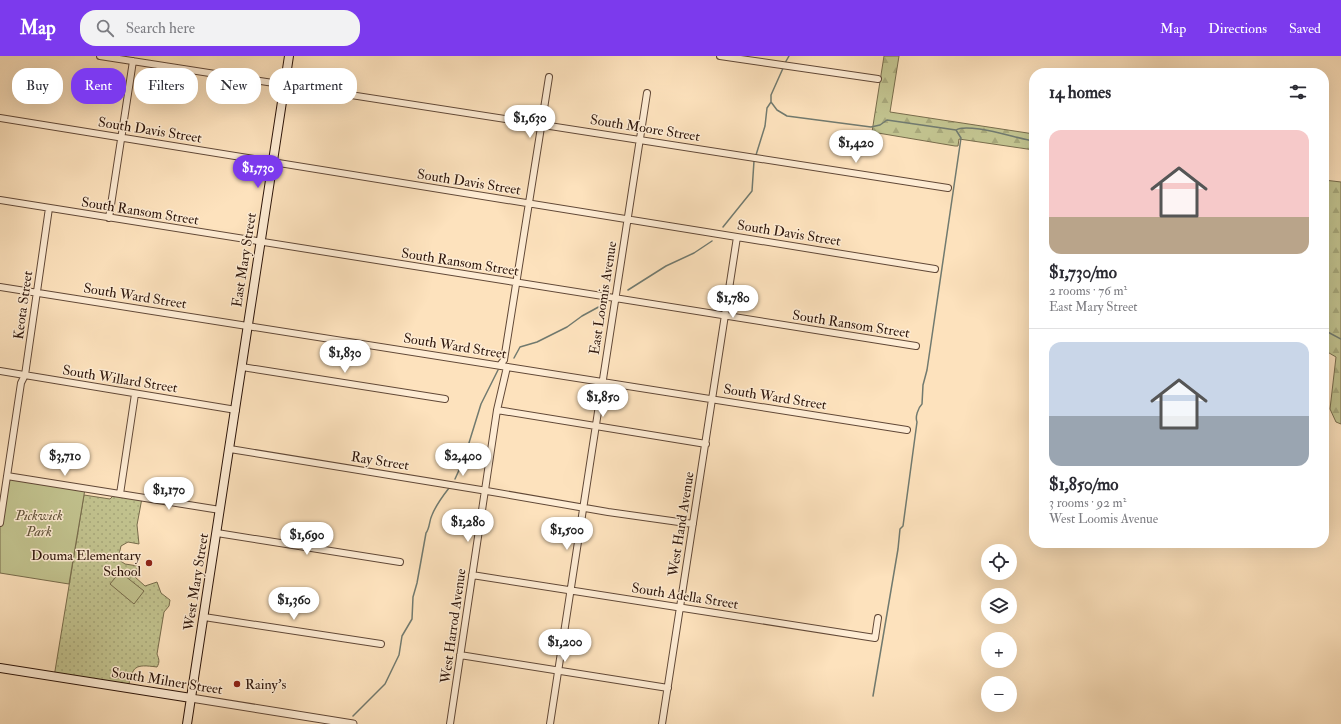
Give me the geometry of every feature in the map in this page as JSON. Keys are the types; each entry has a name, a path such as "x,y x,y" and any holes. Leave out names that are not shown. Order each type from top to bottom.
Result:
{"main road":[{"name":"East Mary Street","path":"287,68 289,56"},
{"name":"East Mary Street","path":"248,326 282,104"},
{"name":"West Mary Street","path":"187,724 248,326"},
{"name":"South Milner Street","path":"0,668 192,698"}],"street":[{"name":"South Moore Street","path":"100,56 269,82"},
{"path":"720,56 878,79"},
{"path":"109,218 133,61"},
{"path":"500,365 504,360 549,77"},
{"name":"East Loomis Avenue","path":"550,724 647,93"},
{"name":"South Moore Street","path":"357,96 948,188"},
{"name":"South Davis Street","path":"0,118 935,269"},
{"name":"South Ransom Street","path":"0,200 916,346"},
{"name":"Keota Street","path":"0,522 21,382 25,375 49,208"},
{"name":"West Hand Avenue","path":"662,724 737,237"},
{"name":"South Ward Street","path":"0,287 907,430"},
{"name":"West Harrod Avenue","path":"450,724 497,410 507,366"},
{"path":"242,367 445,399"},
{"name":"South Willard Street","path":"0,372 236,410"},
{"path":"120,494 135,394"},
{"path":"497,410 706,444"},
{"name":"Ray Street","path":"230,449 693,524"},
{"path":"7,476 220,510"},
{"path":"217,533 400,562"},
{"name":"South Adella Street","path":"472,575 875,638 878,618"},
{"path":"204,617 381,644"},
{"path":"460,656 668,688"},
{"name":"South Milner Street","path":"192,698 352,724"}],"green space":[{"path":"884,56 899,56 890,112 1029,133 1029,149 959,139 958,146 955,146 872,132"},
{"path":"1329,181 1341,182 1341,424 1336,422 1330,409 1336,357 1329,353"},
{"name":"Pickwick Park","path":"7,476 85,489 69,584 0,573 0,523"},
{"path":"115,494 142,498 137,525 139,544 128,542 121,546 118,559 125,564 138,566 135,577 145,586 157,582 161,593 170,600 169,606 164,612 157,654 159,660 158,665 157,667 143,666 136,668 131,675 128,688 54,677 84,495 110,499"},
{"path":"120,572 144,591 134,604 110,584"}],"waterway":[{"path":"785,63 789,56"},
{"path":"756,155 765,126 767,108 771,102 771,95 784,66"},
{"path":"771,102 777,110 787,116 871,127 880,125 887,120 956,130 962,128 982,129 1029,140"},
{"path":"873,696 898,549 900,529 903,526 917,422 916,420 919,408 922,404 923,385 927,370 961,138 956,130"},
{"path":"723,227 752,191 754,161"},
{"path":"628,290 666,266 694,253 712,241"},
{"path":"514,358 520,347 537,342 567,327 582,316 604,304"},
{"path":"1329,333 1341,339"},
{"path":"455,479 464,459 481,404 498,370"},
{"path":"353,716 385,684 399,655 402,636 412,619 413,597 426,533 435,508 449,488"}],"place":[{"name":"Douma Elementary School","path":"149,563"},
{"name":"Rainy's","path":"237,684"}]}
